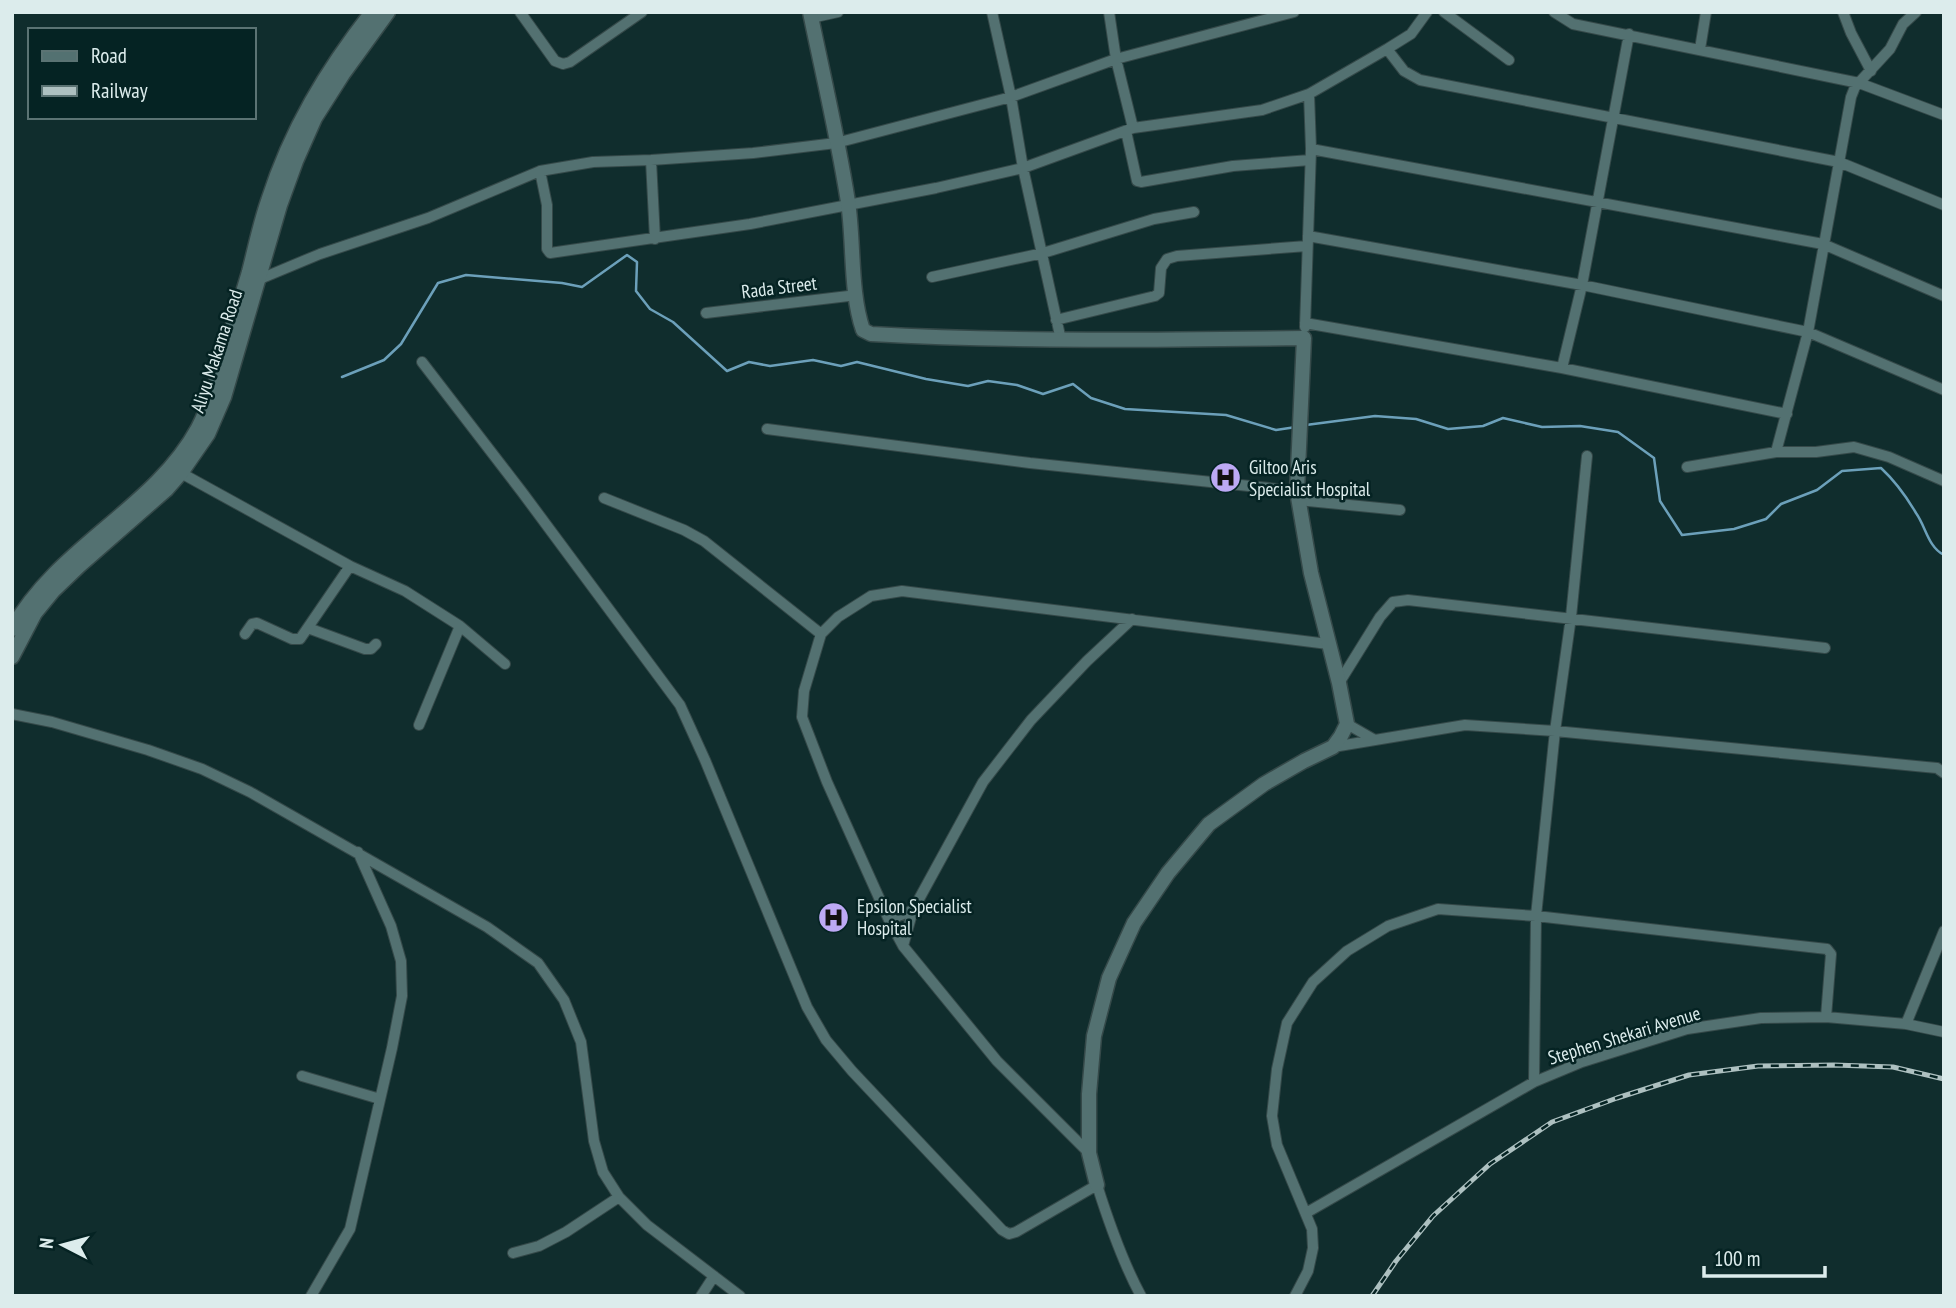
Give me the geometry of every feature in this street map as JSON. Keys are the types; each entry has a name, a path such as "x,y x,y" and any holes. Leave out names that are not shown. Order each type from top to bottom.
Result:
{"street":[{"name":"Aliyu Makama Road","path":"12,629 24,607 44,583 167,489 208,434 224,397 268,202 294,134 304,112 332,67 372,12"},
{"name":"Aliyu Makama Road","path":"12,657 35,613 88,550 158,482 197,429 241,318 260,279 280,205 315,118 388,12"},
{"path":"520,12 555,61 562,64 570,62 642,12"},
{"path":"838,12 811,15 848,204 856,295 863,330 871,334 960,339 1304,338"},
{"path":"992,12 1061,340"},
{"path":"1109,12 1137,181 1233,166 1310,160"},
{"path":"260,279 320,254 428,218 540,171 593,162 753,153 836,143 1011,97 1116,59 1294,12"},
{"path":"540,171 547,205 547,249 550,253 750,224 936,188 1023,168 1130,130 1262,110 1309,94 1387,49 1411,34 1427,12"},
{"path":"1444,12 1509,60"},
{"path":"1554,12 1573,24 1859,83 1941,112"},
{"path":"1700,49 1706,12"},
{"path":"1843,12 1871,71"},
{"path":"1898,12 1903,24"},
{"path":"1776,453 1808,332 1854,87 1871,71 1890,48 1903,24 1916,12"},
{"path":"1562,368 1582,285 1629,34"},
{"path":"1387,49 1404,71 1420,80 1839,162 1944,205"},
{"path":"1309,94 1311,149 1297,496 1311,573 1347,724 1333,747"},
{"path":"1311,149 1823,244 1944,296"},
{"path":"651,160 655,239"},
{"path":"932,277 1043,253 1154,219 1194,212"},
{"path":"1056,320 1155,296 1159,293 1161,268 1167,259 1308,241 1582,285 1808,332 1944,390"},
{"name":"Rada Street","path":"706,313 856,295"},
{"path":"1305,323 1562,368 1787,414"},
{"path":"422,362 680,705 807,1007 826,1040 852,1071 1002,1230 1009,1234 1097,1185"},
{"path":"766,429 1400,510"},
{"path":"1688,467 1776,453 1854,447 1889,457 1944,481"},
{"path":"1534,1082 1536,916 1587,456"},
{"path":"181,473 350,566 405,591 460,626 505,664"},
{"path":"604,498 684,530 704,541 821,634"},
{"path":"245,634 253,624 260,624 296,641 300,639 350,566"},
{"path":"1089,1153 997,1062 903,946 889,920 827,782 802,717 804,691 821,634 838,617 870,596 902,591 1328,644"},
{"path":"1339,683 1380,617 1393,602 1408,600 1825,648"},
{"path":"903,946 913,910 983,782 1031,720 1132,619"},
{"path":"419,725 460,626"},
{"path":"308,628 365,649 371,649 376,644"},
{"path":"1334,663 1357,655"},
{"path":"12,714 52,722 202,769 250,792 358,852 487,927 538,964 564,1000 580,1042 594,1141 603,1172 619,1197 647,1225 740,1296"},
{"path":"1347,724 1373,739"},
{"path":"1141,1296 1109,1222 1089,1153 1089,1094 1094,1036 1109,978 1134,923 1168,873 1209,824 1264,784 1333,747 1465,725 1555,731 1937,768 1944,773"},
{"path":"311,1296 350,1229 402,996 401,961 391,926 358,852"},
{"path":"1295,1296 1308,1271 1313,1248 1312,1229 1282,1157 1272,1116 1277,1069 1287,1023 1312,982 1347,951 1388,926 1437,909 1536,916 1827,949 1831,954 1826,1017"},
{"path":"889,920 913,910"},
{"path":"1906,1024 1944,931"},
{"name":"Stephen Shekari Avenue","path":"1307,1213 1534,1082 1582,1062 1687,1029 1761,1018 1826,1017 1906,1024 1944,1032"},
{"path":"302,1076 380,1099"},
{"path":"513,1253 539,1246 566,1232 619,1197"},
{"path":"701,1296 714,1276"}],"waterway":[{"path":"342,377 384,360 401,344 438,283 466,275 582,287 627,255 637,262 636,291 650,309 673,322 727,371 749,362 770,366 813,360 841,366 857,362 926,379 968,386 988,381 1017,385 1043,394 1073,384 1091,398 1125,409 1226,415 1276,430 1296,427"},
{"path":"1306,425 1375,416 1416,419 1448,429 1483,426 1503,418 1542,427 1580,426 1618,432 1654,458 1660,501 1682,535 1734,529 1766,519 1781,504 1817,490 1842,471 1881,468 1896,483 1934,547 1944,555"}],"railway":[{"path":"1372,1296 1396,1261 1433,1216 1490,1164 1552,1122 1689,1075 1758,1066 1893,1067 1944,1079"}],"place":[{"name":"Giltoo Aris Specialist Hospital","path":"1226,478"},
{"name":"Epsilon Specialist Hospital","path":"834,917"}]}
